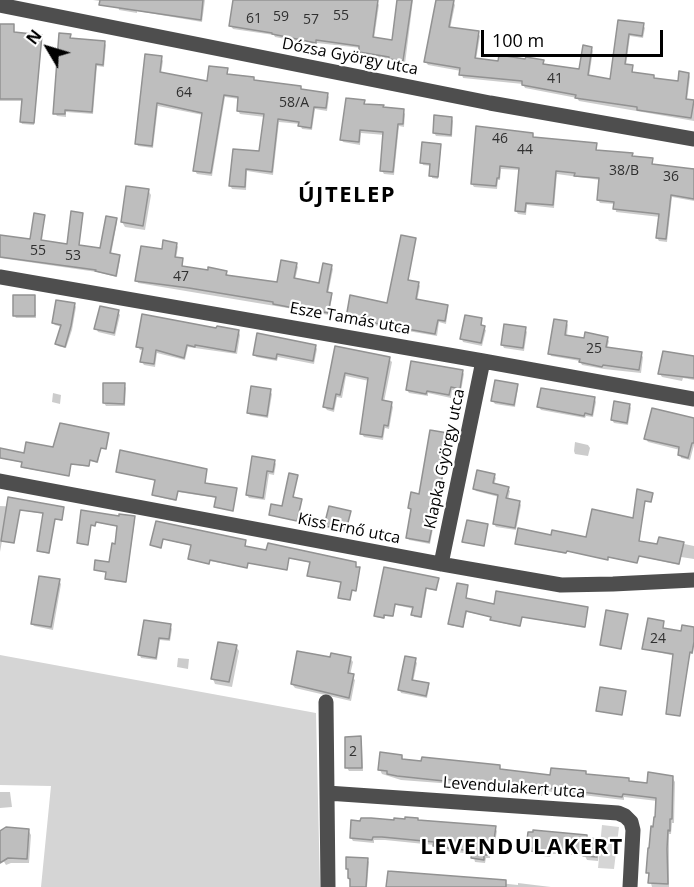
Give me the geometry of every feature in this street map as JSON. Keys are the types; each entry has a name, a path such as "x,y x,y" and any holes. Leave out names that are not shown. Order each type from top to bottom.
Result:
{"street":[{"name":"Dózsa György utca","path":"0,5 490,103 694,139"},
{"name":"Esze Tamás utca","path":"0,277 694,399"},
{"name":"Klapka György utca","path":"441,564 483,361"},
{"name":"Kiss Ernő utca","path":"0,481 561,585 694,580"},
{"path":"326,702 328,887"},
{"name":"Levendulakert utca","path":"327,793 618,813 631,822 633,830 630,887"}],"shaded area":[{"path":"0,655 316,713 320,887 41,887 51,786 0,785"},
{"path":"602,825 619,827 614,869 598,868"}],"building":[{"path":"100,0 203,0 201,20 99,5"},
{"path":"233,0 378,0 373,37 392,40 397,0 412,0 403,61 359,52 359,46 316,40 316,43 229,26"},
{"path":"436,0 454,0 449,27 479,31 475,58 498,61 499,55 525,59 526,57 544,60 543,64 579,69 583,45 592,47 588,75 610,79 618,20 644,23 642,36 629,34 625,64 633,65 632,72 654,75 654,78 678,81 679,71 689,73 686,99 694,100 691,118 575,98 576,95 522,85 522,81 459,75 460,68 424,62"},
{"path":"0,24 14,24 14,32 42,35 34,123 20,122 22,99 0,99"},
{"path":"59,33 71,34 70,38 105,41 103,65 96,64 92,112 65,110 65,114 53,114"},
{"path":"145,54 162,56 160,72 207,81 209,66 228,68 227,74 254,77 254,80 301,86 301,89 328,93 326,108 314,107 311,128 298,126 299,122 278,119 272,172 246,169 245,187 229,186 233,149 259,151 264,114 237,111 238,97 224,95 211,173 193,171 202,113 157,103 152,146 135,144"},
{"path":"346,98 365,100 364,104 404,109 403,124 398,124 393,172 380,171 383,132 360,130 359,142 340,140"},
{"path":"434,115 452,117 451,135 433,133"},
{"path":"476,126 533,133 533,137 597,143 596,150 633,153 632,156 653,158 652,164 694,169 694,199 671,195 666,239 656,238 659,214 613,209 614,202 597,200 599,178 574,176 575,173 556,171 553,205 526,203 525,212 515,211 519,168 500,166 496,186 471,184"},
{"path":"422,142 441,144 438,177 429,176 430,164 420,163"},
{"path":"126,186 149,189 143,226 121,222"},
{"path":"71,211 83,213 79,245 100,248 106,216 117,218 110,253 120,255 116,276 96,270 0,257 0,235 30,239 34,213 45,215 41,240 67,244"},
{"path":"401,235 416,238 408,280 419,282 416,299 448,305 445,321 438,320 435,334 346,318 350,295 387,303"},
{"path":"163,240 177,243 175,257 183,258 182,266 208,270 208,267 227,271 226,275 277,282 281,260 297,263 294,278 319,283 323,263 332,265 327,292 332,293 328,313 189,288 135,281 141,246 162,249"},
{"path":"13,295 35,295 35,316 13,316"},
{"path":"56,300 75,303 65,347 55,344 61,325 52,323"},
{"path":"100,306 119,310 114,333 94,329"},
{"path":"142,314 239,330 235,352 187,345 184,358 156,350 154,364 140,362 143,348 136,347"},
{"path":"465,315 482,318 481,325 485,326 481,343 460,339"},
{"path":"554,319 567,321 565,335 584,338 585,332 608,337 606,347 642,352 639,370 603,365 602,367 579,362 580,359 548,354"},
{"path":"504,324 526,327 523,348 501,345"},
{"path":"257,333 316,345 313,361 277,354 276,359 253,355"},
{"path":"335,346 390,357 382,400 392,402 388,426 384,425 382,437 360,434 368,378 345,373 340,395 336,394 333,409 323,407"},
{"path":"663,351 694,356 694,378 658,374"},
{"path":"411,361 463,370 460,389 451,387 449,395 406,390"},
{"path":"495,380 518,384 514,405 491,401"},
{"path":"103,383 125,383 124,404 103,403"},
{"path":"251,386 271,389 267,416 247,413"},
{"path":"541,388 595,397 592,415 585,413 584,416 537,407"},
{"path":"614,401 630,404 627,423 611,420"},
{"path":"652,408 694,418 694,443 692,443 688,458 678,455 679,447 644,439"},
{"path":"60,423 109,433 106,449 101,448 97,462 90,460 89,466 71,464 69,476 21,467 22,462 0,458 0,448 24,453 26,442 53,447"},
{"path":"430,430 448,433 443,463 445,463 429,542 406,538 411,509 408,508 411,492 419,494"},
{"path":"120,450 207,469 205,483 237,488 233,511 214,507 216,497 178,491 176,500 152,495 155,480 116,472"},
{"path":"252,456 275,460 273,472 267,471 263,498 246,495"},
{"path":"477,470 495,474 493,483 509,487 506,498 520,501 515,528 493,524 498,495 473,489"},
{"path":"289,473 298,475 293,497 302,499 297,521 269,515 271,504 282,506"},
{"path":"637,489 653,493 651,502 645,501 639,541 657,544 659,537 684,542 679,564 639,556 637,563 608,557 608,560 567,551 566,553 515,544 518,528 551,535 552,530 586,537 592,509 633,518"},
{"path":"8,497 64,507 62,520 55,519 49,553 37,551 43,513 20,510 14,543 1,541"},
{"path":"329,506 351,511 346,530 324,526"},
{"path":"81,510 135,516 126,582 105,579 106,572 94,570 95,560 109,562 112,543 115,544 117,526 96,522 95,526 91,525 88,545 77,543"},
{"path":"467,520 488,524 484,546 462,542"},
{"path":"156,521 246,540 245,546 266,550 268,543 356,562 356,567 360,567 356,591 352,590 350,600 338,598 341,582 307,576 310,562 289,558 287,570 248,563 247,568 210,560 209,564 188,559 191,545 163,539 161,548 150,545"},
{"path":"384,567 439,578 436,590 426,588 421,617 411,615 413,607 395,604 393,616 384,615 384,618 374,616"},
{"path":"39,576 60,579 51,627 31,624"},
{"path":"457,583 468,585 466,598 494,604 496,591 588,607 585,627 522,617 520,626 490,620 491,617 466,611 463,627 448,624"},
{"path":"606,610 628,614 621,649 600,645"},
{"path":"648,618 664,621 663,628 681,631 682,625 694,627 694,642 692,653 690,652 680,716 666,714 673,654 642,649"},
{"path":"144,620 171,624 169,639 159,638 156,658 138,655"},
{"path":"218,642 237,645 229,682 211,679"},
{"path":"297,651 330,657 331,653 351,657 348,673 354,674 349,698 291,684"},
{"path":"405,656 416,658 412,680 429,683 426,696 398,690"},
{"path":"600,687 626,691 622,715 596,711"},
{"path":"361,736 362,768 345,768 345,737"},
{"path":"380,752 402,755 402,759 421,761 422,757 500,765 500,769 550,775 551,768 586,771 586,774 629,778 629,781 647,783 648,772 673,776 672,819 670,819 670,831 668,830 667,849 668,884 648,883 649,873 646,873 656,798 623,794 622,797 573,791 572,793 560,792 560,789 541,788 540,792 507,788 508,786 473,785 473,783 462,781 397,776 378,770"},
{"path":"405,817 496,826 493,847 490,846 489,855 484,855 484,860 471,858 472,851 433,846 434,842 382,837 373,837 372,840 350,838 351,820 360,821 361,818 371,818 394,820 394,818 405,819"},
{"path":"6,827 29,829 27,859 8,858 0,863 0,831"},
{"path":"533,830 587,835 587,838 599,839 597,857 555,850 549,850 549,853 531,851 532,848 526,848 528,832 533,832"},
{"path":"346,857 368,858 366,887 350,887"},
{"path":"388,871 506,880 506,887 386,887"}],"district":[{"name":"ÚJTELEP","path":"347,196"},
{"name":"LEVENDULAKERT","path":"522,848"}]}
